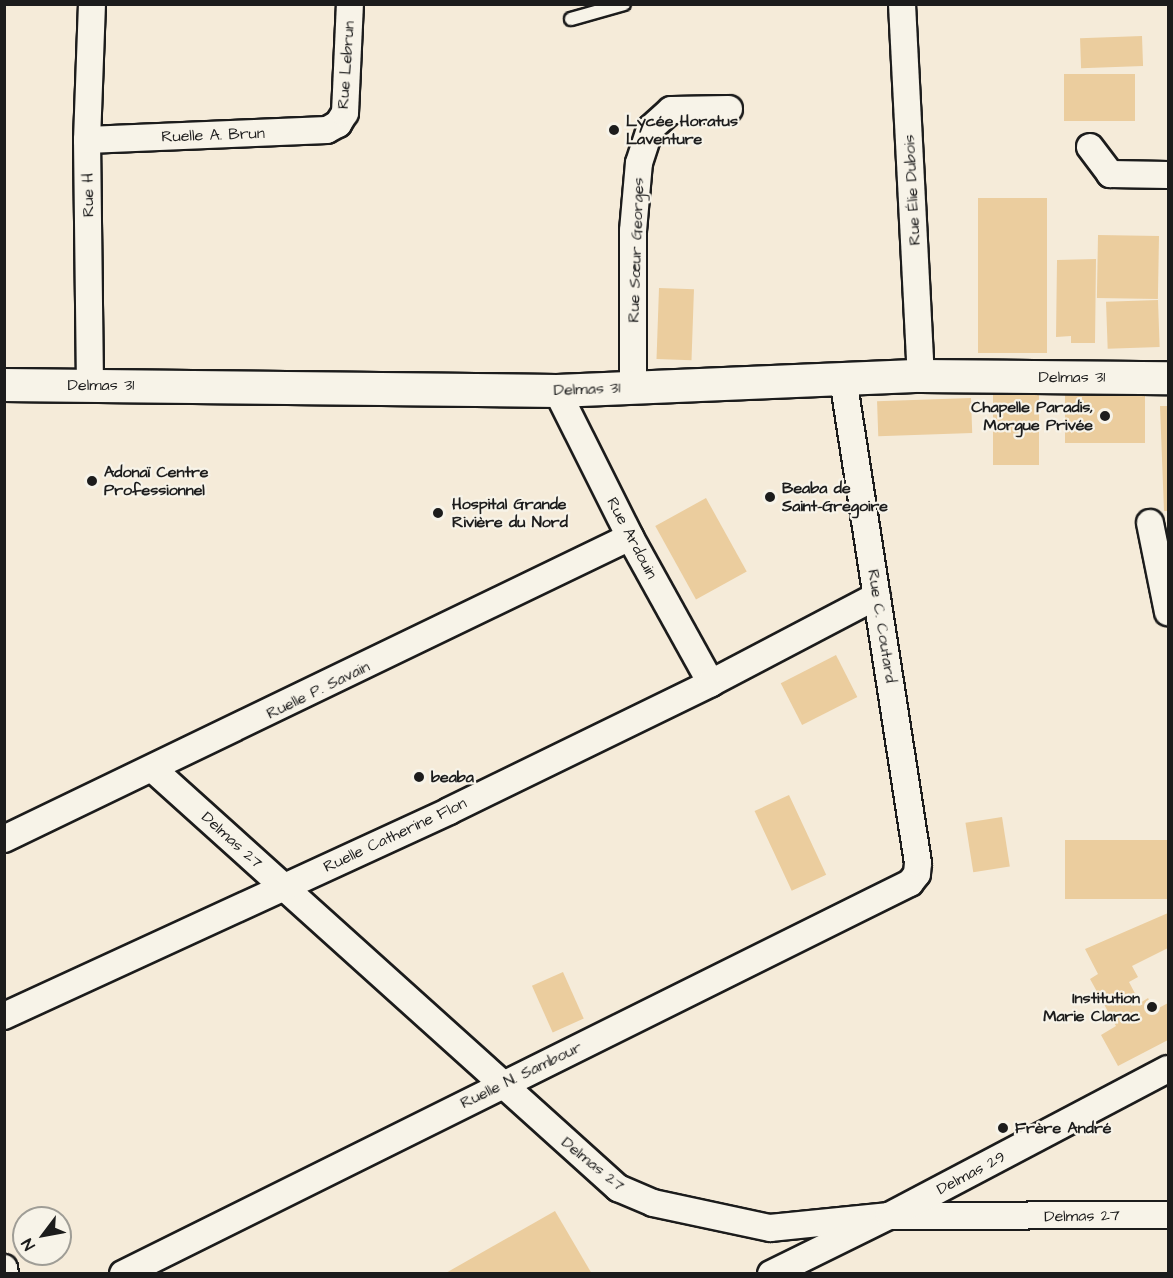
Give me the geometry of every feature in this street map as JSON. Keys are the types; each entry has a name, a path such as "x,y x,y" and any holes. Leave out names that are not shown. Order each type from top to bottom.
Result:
{"street":[{"name":"Rue H","path":"90,385 87,140 92,4"},
{"name":"Rue Lebrun","path":"338,124 345,113 350,4"},
{"name":"Rue Élie Dubois","path":"902,4 921,376"},
{"name":"Rue Sœur Georges","path":"633,388 633,231 639,163 650,129 671,110 729,109"},
{"name":"Ruelle A. Brun","path":"87,140 327,130 338,124"},
{"path":"1090,147 1110,174 1168,175"},
{"name":"Delmas 31","path":"4,385 557,391 921,376 1168,378"},
{"name":"Rue C. Coutard","path":"843,379 917,874"},
{"name":"Rue Ardouin","path":"557,391 630,537 711,683"},
{"path":"1150,524 1168,612"},
{"name":"Ruelle P. Savain","path":"4,839 154,770 630,537"},
{"name":"Ruelle Catherine Flon","path":"4,1016 285,886 711,683 877,596"},
{"name":"Delmas 27","path":"154,770 285,886 500,1085 618,1188 653,1203 770,1228 889,1216 1168,1215"},
{"name":"Ruelle N. Sambour","path":"123,1274 910,883 917,874"},
{"name":"Delmas 29","path":"771,1274 889,1216 1168,1069"},
{"path":"4,1268 5,1274"}],"lane":[{"path":"571,19 624,4"}],"building":[{"path":"1142,36 1143,66 1081,68 1080,38"},
{"path":"1064,74 1135,74 1135,121 1064,121"},
{"path":"978,198 1047,198 1047,353 978,353"},
{"path":"1098,235 1159,236 1158,299 1097,298"},
{"path":"1096,259 1095,343 1071,343 1071,336 1056,337 1057,260"},
{"path":"659,288 694,289 692,360 657,359"},
{"path":"1158,300 1160,347 1108,349 1106,302"},
{"name":"Chapelle Paradis, Morgue Privée","path":"1065,389 1145,389 1145,443 1065,443"},
{"path":"993,393 1039,393 1039,465 993,465"},
{"path":"971,398 972,433 878,436 877,401"},
{"path":"1160,406 1168,406 1168,511 1164,511"},
{"path":"706,498 747,571 696,600 655,526"},
{"path":"836,655 857,697 802,725 781,683"},
{"path":"789,795 826,875 792,891 755,811"},
{"path":"1002,817 1010,866 973,872 965,823"},
{"path":"1065,840 1168,840 1168,899 1065,899"},
{"path":"1168,913 1168,948 1132,966 1138,977 1129,982 1140,1003 1148,998 1155,1010 1168,1003 1168,1040 1118,1066 1101,1035 1116,1026 1090,979 1098,974 1085,949"},
{"path":"563,972 584,1019 553,1032 532,986"},
{"path":"555,1211 592,1274 444,1274"}],"place":[{"name":"Lycée Horatus Laventure","path":"614,130"},
{"name":"Chapelle Paradis, Morgue Privée","path":"1105,416"},
{"name":"Adonaï Centre Professionnel","path":"92,481"},
{"name":"Beaba de Saint-Gregoire","path":"770,497"},
{"name":"Hospital Grande Rivière du Nord","path":"438,513"},
{"name":"beaba","path":"419,777"},
{"name":"Institution Marie Clarac","path":"1152,1007"},
{"name":"Frère André","path":"1003,1128"}]}
